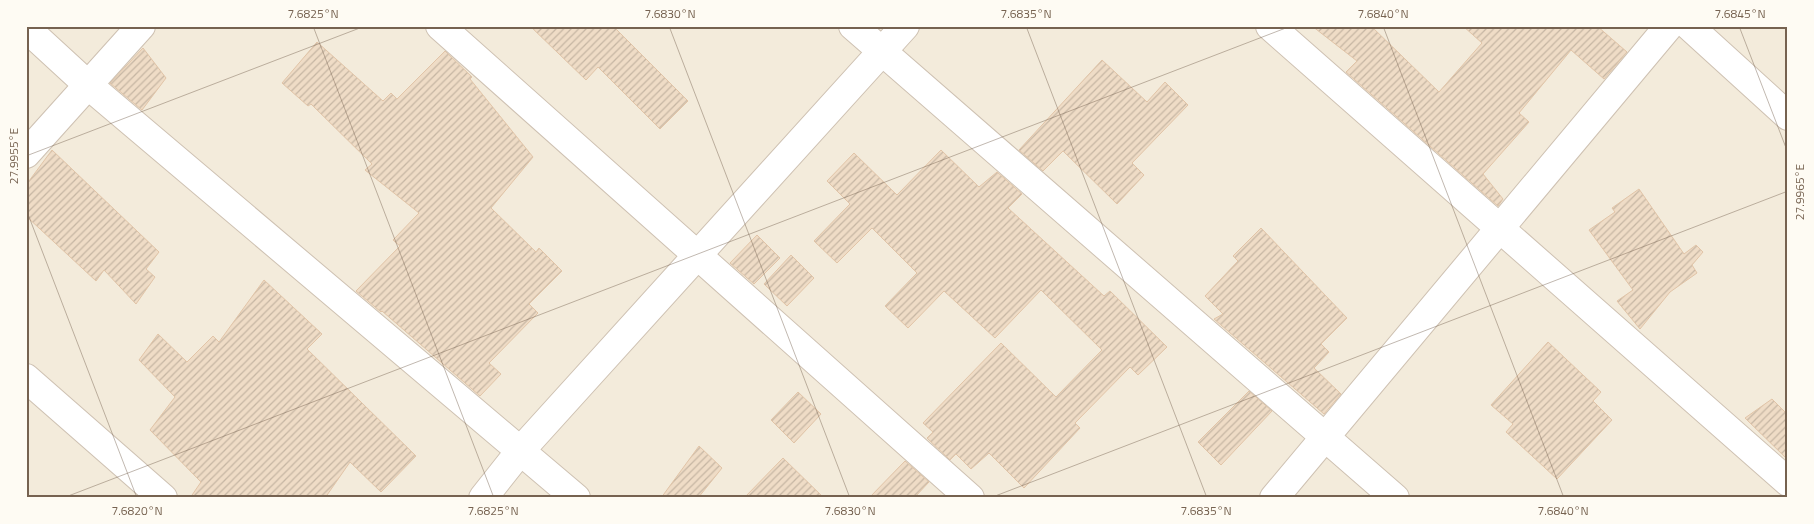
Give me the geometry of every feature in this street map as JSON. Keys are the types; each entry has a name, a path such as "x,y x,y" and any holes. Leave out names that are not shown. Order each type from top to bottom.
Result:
{"street":[{"path":"26,154 141,26"},
{"path":"440,26 970,498"},
{"path":"853,26 1395,498"},
{"path":"483,498 521,450 905,26"},
{"path":"1270,26 1788,482"},
{"path":"1274,498 1669,26"},
{"path":"1689,26 1788,116"},
{"path":"26,28 88,85 576,498"},
{"path":"26,378 163,498"}],"shaded area":[{"path":"26,26 1788,26 1788,498 26,498"}],"building":[{"path":"530,26 613,26 688,101 660,129 598,67 586,80"},
{"path":"1312,26 1371,26 1439,92 1482,43 1463,26 1597,26 1627,52 1604,79 1571,50 1519,113 1529,122 1483,174 1503,199 1498,206 1346,72 1357,61"},
{"path":"317,42 383,101 391,93 397,99 445,51 472,77 470,79 533,157 491,208 536,252 539,248 562,271 529,304 538,313 489,363 501,374 480,396 382,311 356,291 400,246 393,240 419,213 365,170 372,164 311,104 308,106 282,83"},
{"path":"143,48 166,78 142,110 110,83"},
{"path":"1102,60 1147,102 1165,82 1188,105 1132,163 1144,175 1117,204 1063,151 1043,171 1019,150"},
{"path":"52,150 159,252 146,269 155,277 136,304 104,270 96,281 26,216 26,185"},
{"path":"941,150 979,187 997,172 1022,194 1008,208 1104,296 1110,291 1167,347 1138,375 1130,367 1075,423 1080,428 1024,488 989,453 971,469 956,454 950,460 927,438 933,432 923,423 1001,343 1056,397 1102,350 1041,290 995,338 944,291 908,328 885,306 917,273 872,228 837,263 814,241 850,204 827,181 854,153 897,195"},
{"path":"1639,189 1684,254 1696,245 1703,252 1692,265 1697,273 1670,292 1640,329 1617,301 1633,290 1589,230 1615,212 1612,208"},
{"path":"1261,228 1347,318 1321,344 1329,352 1314,368 1341,394 1324,414 1214,319 1223,314 1205,296 1238,261 1233,256"},
{"path":"757,235 780,258 754,284 730,263"},
{"path":"791,255 814,278 787,306 764,284"},
{"path":"264,280 322,334 307,349 416,456 381,492 350,462 325,498 190,498 201,482 150,430 175,397 139,360 158,334 187,362 213,336 219,342"},
{"path":"1548,342 1601,392 1593,401 1612,420 1557,479 1506,432 1513,424 1491,405"},
{"path":"1249,391 1272,411 1221,465 1198,442"},
{"path":"798,392 821,414 794,443 771,420"},
{"path":"1772,399 1788,415 1788,460 1745,418"},
{"path":"699,446 722,468 698,498 661,498"},
{"path":"783,458 824,498 744,498"},
{"path":"905,461 929,482 914,498 869,498"}]}
